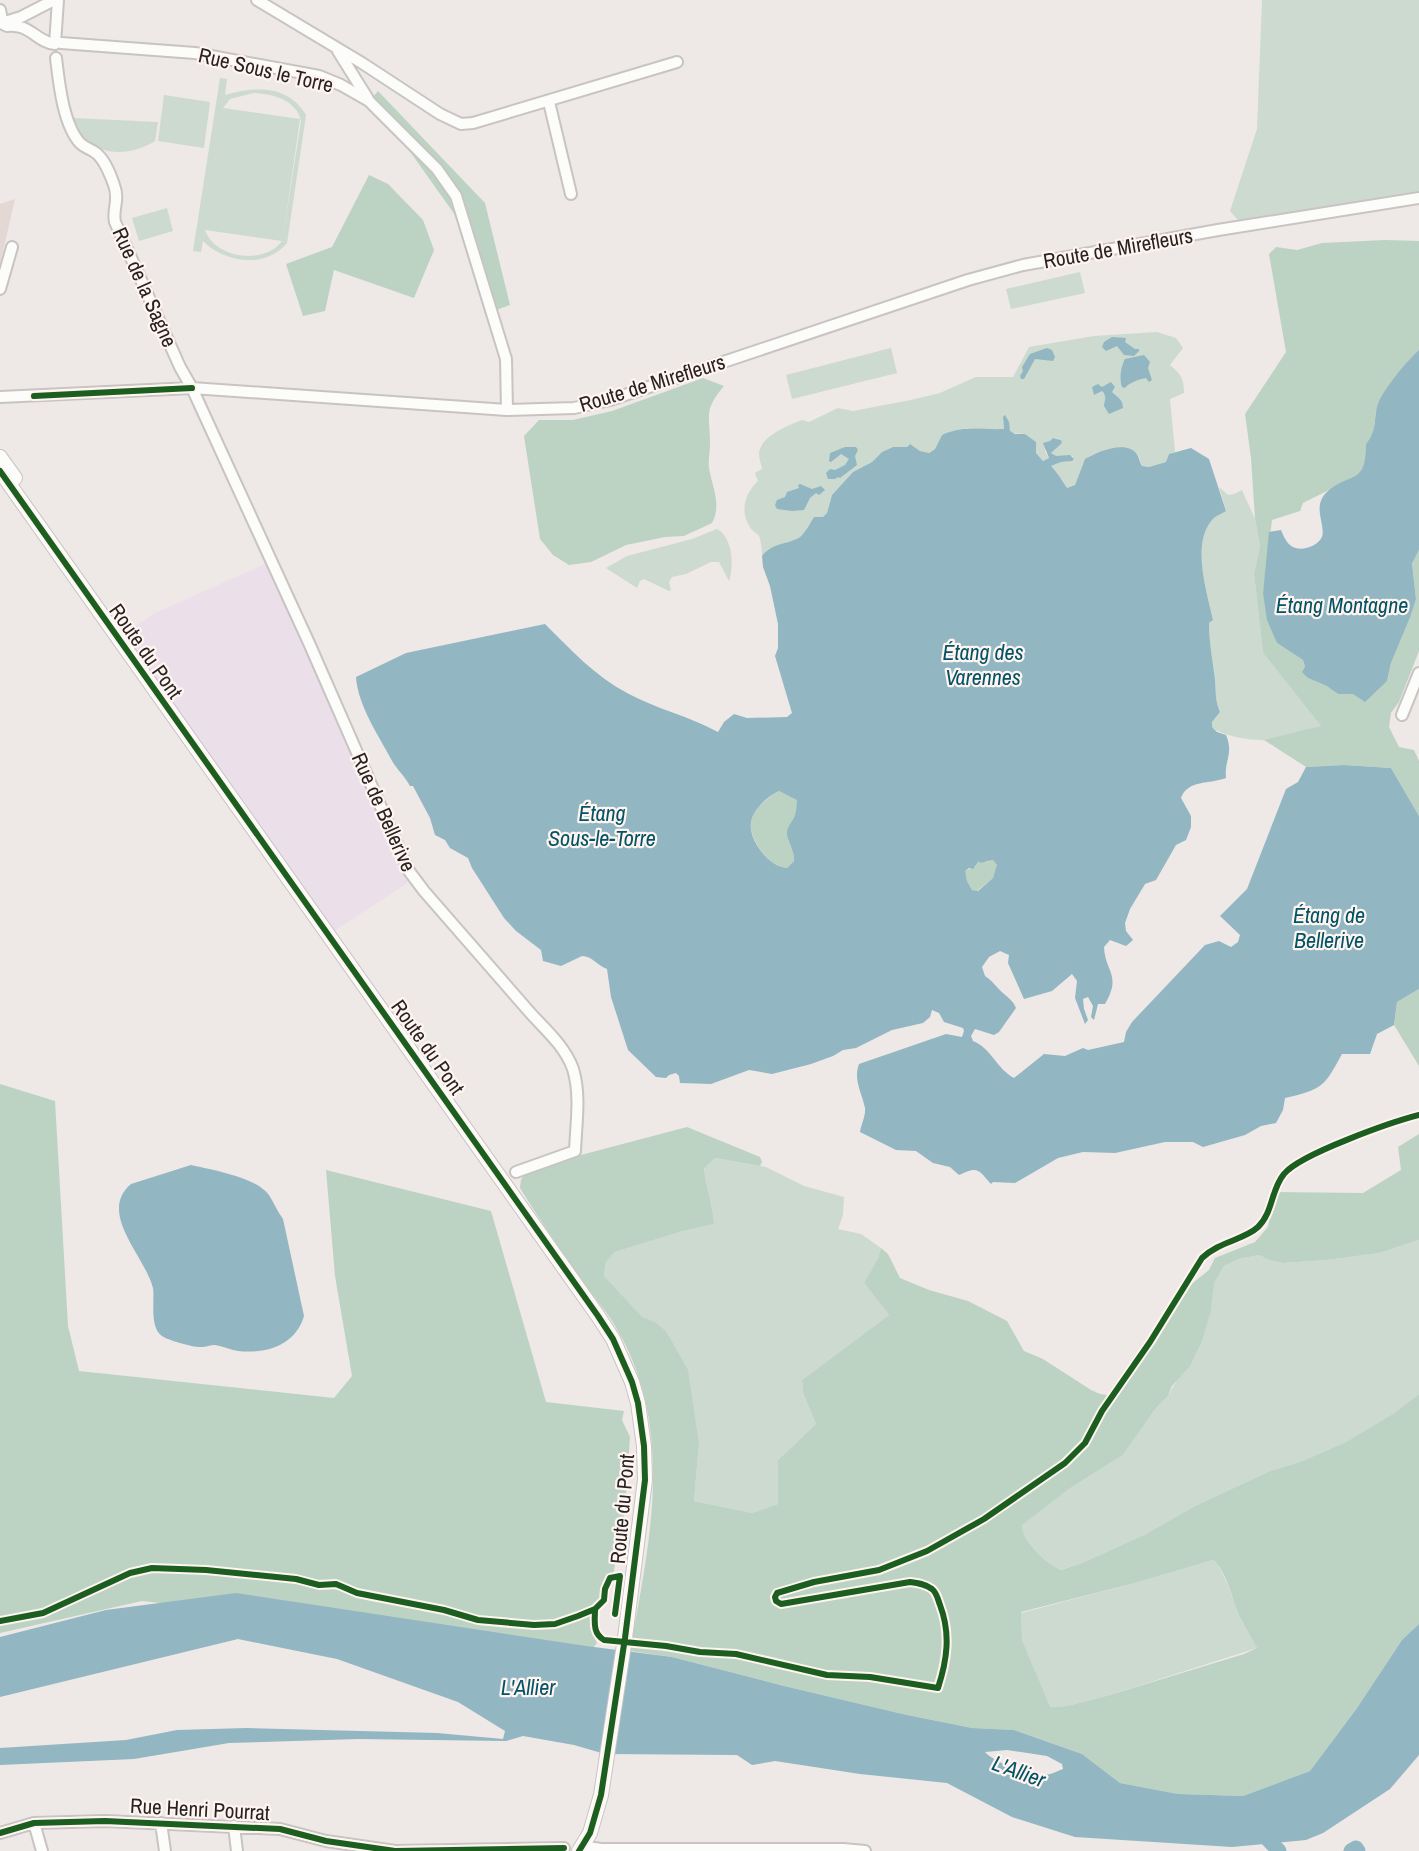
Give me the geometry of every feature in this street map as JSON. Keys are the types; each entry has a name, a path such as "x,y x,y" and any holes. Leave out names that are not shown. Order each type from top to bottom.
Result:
{"main road":[{"name":"Route du Pont","path":"0,457 12,472 38,526"},
{"name":"Route du Pont","path":"0,471 613,1338 632,1382 638,1403 644,1446 644,1490 626,1638 601,1795 593,1824 575,1848"}],"street":[{"path":"56,0 58,44 50,44 26,28 2,25 40,9 56,0"},
{"path":"257,0 423,104 461,124 473,123 549,102 677,62"},
{"path":"0,10 2,25"},
{"name":"Rue Sous le Torre","path":"58,44 195,53 319,76 369,101 437,169 456,196 506,359 507,410"},
{"path":"336,48 369,101"},
{"name":"Rue de la Sagne","path":"56,58 60,94 68,117 81,144 99,155 114,186 118,203 115,222 180,368 192,388"},
{"path":"549,102 571,194"},
{"name":"Route de Mirefleurs","path":"0,397 192,388 507,410 557,410 590,405 968,280 1023,265 1218,230 1419,198"},
{"path":"0,289 12,247"},
{"name":"Rue de Bellerive","path":"192,388 309,643 409,871 553,1037 570,1062 575,1077 577,1098 575,1151 516,1172"},
{"name":"Route de Mirefleurs","path":"0,405 34,396"},
{"path":"1402,715 1419,673"},
{"name":"Rue Henri Pourrat","path":"0,1833 34,1823 82,1821 280,1829 324,1846 395,1851 543,1850 588,1847 635,1850 843,1849 865,1851"},
{"path":"34,1823 42,1851"},
{"name":"Rue Henri Pourrat","path":"161,1823 165,1851"},
{"name":"Rue Henri Pourrat","path":"234,1826 237,1851"}],"shaded area":[{"path":"1262,0 1419,0 1419,191 1239,221 1230,211 1257,129"},
{"path":"220,78 227,79 225,95 259,89 281,93 290,98 306,115 287,243 268,257 257,260 233,258 222,254 203,241 201,252 193,251","holes":["254,93 269,95 289,103 295,108 301,121 283,237 300,119 223,108 230,99","205,230 282,241 274,249 264,253 253,256 241,255 229,253 219,247 210,240"]},
{"path":"164,95 210,102 204,148 158,141"},
{"path":"73,118 158,122 155,141 137,149 107,151 89,142"},
{"path":"15,199 0,264 0,204"},
{"path":"167,208 173,231 139,241 132,218"},
{"path":"1080,272 1085,293 1011,309 1006,289"},
{"path":"1157,332 1176,338 1183,348 1170,365 1181,377 1184,393 1170,399 1175,452 1169,454 1166,462 1149,467 1142,466 1138,454 1108,449 1090,456 1083,464 1075,485 1067,488 1051,466 1072,461 1073,456 1054,456 1051,453 1062,443 1060,439 1054,438 1051,442 1047,442 1045,452 1049,458 1043,461 1036,453 1035,442 1025,434 1011,433 1003,417 1004,430 967,428 942,435 935,449 928,453 910,444 907,447 893,447 882,452 872,462 853,472 832,495 827,513 823,517 814,517 800,537 776,546 762,556 759,536 748,524 744,511 749,492 758,481 755,473 762,469 759,455 761,447 776,432 802,420 809,422 838,408 853,411 911,400 940,393 976,377 1013,377 1029,347 1094,336"},
{"path":"891,348 897,373 792,399 786,375"},
{"path":"1219,487 1228,495 1242,490 1255,519 1260,546 1254,574 1263,653 1321,726 1266,740 1246,739 1212,727 1212,722 1220,712 1216,700 1210,637 1209,623 1213,620 1204,581 1202,553 1207,528 1214,518 1226,510"},
{"path":"717,529 726,539 731,552 729,581 719,562 711,562 686,574 672,577 669,582 671,590 669,591 644,579 640,581 637,588 606,568 627,556 692,539"},
{"path":"267,563 409,878 406,884 331,933 123,634 155,613"},
{"path":"715,1158 766,1167 804,1186 844,1197 843,1215 838,1229 861,1234 881,1248 864,1283 889,1315 802,1380 803,1393 816,1424 778,1460 778,1504 752,1513 694,1501 699,1443 687,1370 666,1331 657,1323 642,1318 604,1277 606,1262 615,1252 714,1224 704,1167"},
{"path":"1419,1240 1419,1394 1394,1413 1346,1442 1300,1462 1270,1471 1193,1507 1146,1534 1082,1563 1060,1570 1042,1557 1030,1544 1021,1525 1069,1489 1123,1455 1156,1408 1168,1396 1211,1310 1213,1283 1224,1266 1239,1259 1259,1255 1283,1263 1327,1260 1379,1253"},
{"path":"1213,1560 1225,1578 1239,1615 1257,1648 1110,1695 1067,1706 1049,1707 1022,1640 1021,1613"}],"green space":[{"path":"378,91 485,203 510,305 485,314 455,215 372,98"},
{"path":"369,175 388,184 423,220 434,250 414,298 334,270 325,311 303,316 286,264 332,247"},
{"path":"1419,241 1419,350 1395,379 1376,411 1373,436 1366,444 1365,462 1357,476 1303,503 1300,511 1272,520 1263,593 1277,643 1303,660 1308,678 1328,686 1338,694 1353,694 1387,681 1391,663 1416,599 1412,562 1419,550 1419,651 1399,702 1391,713 1389,727 1399,747 1414,750 1419,761 1419,816 1391,768 1344,765 1306,767 1264,740 1321,726 1263,653 1254,574 1260,546 1255,519 1251,458 1245,414 1286,352 1269,254 1276,247 1297,250 1322,243"},
{"path":"703,378 724,386 717,394 709,413 709,465 716,502 712,523 684,536 665,537 626,545 591,562 569,565 553,555 540,539 524,436 539,420 573,420 612,411"},
{"path":"779,791 797,799 796,814 788,834 794,861 787,868 767,858 753,837 751,829 752,817 758,808"},
{"path":"993,860 998,865 993,878 977,891 972,890 964,871 975,867 979,861"},
{"path":"1419,989 1419,1066 1394,1025 1397,1002"},
{"path":"0,1084 55,1101 68,1326 79,1371 334,1398 352,1376 335,1276 326,1170 491,1211 546,1402 624,1411 622,1420 630,1437 625,1509 612,1581 606,1599 601,1605 593,1635 597,1643 591,1650 142,1601 0,1633"},
{"path":"687,1127 760,1157 762,1162 760,1166 715,1158 704,1168 714,1224 615,1252 606,1262 604,1276 642,1317 657,1323 666,1331 688,1370 699,1443 694,1501 752,1513 778,1504 778,1460 816,1424 803,1393 802,1380 889,1315 864,1283 881,1248 888,1254 900,1278 929,1290 968,1301 1007,1321 1024,1351 1043,1359 1091,1390 1114,1396 1189,1286 1209,1270 1215,1258 1255,1242 1268,1227 1274,1192 1363,1193 1401,1170 1398,1147 1419,1134 1419,1240 1379,1253 1327,1260 1283,1263 1259,1255 1239,1259 1224,1266 1214,1283 1211,1310 1202,1341 1190,1366 1172,1386 1168,1396 1156,1408 1123,1455 1069,1489 1022,1525 1025,1537 1036,1551 1061,1570 1146,1534 1193,1507 1270,1471 1300,1462 1346,1442 1394,1413 1419,1394 1419,1624 1402,1640 1357,1708 1310,1771 1243,1796 1178,1794 1120,1783 1082,1754 1014,1730 972,1728 907,1715 672,1657 630,1651 650,1529 653,1489 652,1448 647,1409 636,1369 618,1331 520,1188 521,1180 526,1172 562,1160","holes":["1213,1560 1223,1572 1241,1619 1257,1648 1110,1695 1067,1706 1050,1707 1022,1640 1021,1612 1135,1583"]}],"water":[{"path":"1112,337 1126,338 1125,342 1139,351 1134,356 1124,355 1117,346 1106,351 1102,347 1104,342"},
{"path":"1047,348 1052,350 1055,357 1053,361 1035,359 1024,379 1021,379 1022,367 1030,354"},
{"name":"Étang Montagne","path":"1419,350 1419,550 1412,563 1416,599 1391,663 1387,681 1365,702 1353,694 1338,694 1327,686 1308,678 1302,672 1305,667 1303,660 1277,643 1267,620 1263,593 1269,532 1281,530 1289,544 1298,549 1308,548 1320,541 1323,532 1320,510 1322,498 1334,486 1359,473 1363,467 1366,444 1373,433 1380,399 1398,373"},
{"path":"1144,355 1150,362 1148,368 1152,380 1149,382 1146,378 1131,383 1125,388 1122,387 1121,373 1125,359"},
{"path":"1111,382 1115,387 1112,392 1121,400 1123,408 1109,414 1104,406 1104,393 1102,391 1094,395 1092,387 1098,384 1102,387"},
{"path":"1005,415 1009,422 1010,431 1015,434 1025,434 1036,442 1036,453 1043,461 1049,458 1043,443 1053,438 1061,440 1062,443 1051,453 1056,456 1070,455 1074,459 1051,466 1067,488 1075,485 1085,459 1110,448 1131,449 1137,454 1142,466 1149,467 1166,462 1169,454 1191,448 1209,459 1226,511 1214,518 1207,528 1202,553 1204,581 1213,620 1209,623 1210,638 1216,700 1220,712 1212,722 1212,727 1217,732 1226,735 1229,752 1226,778 1194,785 1184,792 1181,798 1191,816 1191,827 1186,840 1176,845 1156,880 1145,884 1130,909 1125,923 1126,931 1133,940 1126,946 1110,940 1104,947 1112,986 1105,1004 1098,1004 1094,1020 1091,1017 1093,1006 1088,997 1083,999 1088,1020 1085,1024 1075,998 1077,981 1072,974 1052,991 1024,999 1008,963 1009,955 1000,951 989,957 982,967 985,976 1012,1001 1016,1008 999,1032 994,1035 975,1029 971,1036 973,1041 985,1048 1014,1078 1044,1054 1065,1056 1083,1048 1088,1050 1124,1042 1126,1032 1132,1022 1205,945 1219,941 1231,947 1238,942 1240,935 1220,916 1247,889 1286,789 1298,782 1306,767 1344,765 1391,768 1419,816 1419,989 1397,1002 1394,1025 1377,1034 1370,1054 1342,1054 1331,1074 1321,1085 1307,1092 1285,1098 1283,1110 1276,1123 1261,1126 1245,1135 1203,1147 1193,1142 1165,1142 1115,1153 1083,1152 1058,1158 1015,1183 993,1182 991,1184 977,1170 970,1170 959,1175 950,1167 933,1163 916,1151 896,1150 860,1132 865,1111 857,1081 859,1064 946,1034 962,1037 963,1028 944,1022 939,1013 932,1010 930,1017 923,1023 892,1030 856,1048 843,1050 811,1064 772,1074 749,1070 711,1084 680,1083 676,1073 666,1078 656,1077 628,1050 611,997 607,969 586,956 561,966 543,961 541,950 516,931 504,918 468,858 450,848 445,840 435,835 430,818 413,786 410,786 393,763 369,720 360,699 356,677 406,653 545,624 584,662 615,686 638,699 718,732 724,722 734,714 747,718 787,717 792,713 775,656 778,648 778,624 762,556 775,546 800,537 814,517 823,517 827,513 832,495 853,472 872,462 882,452 893,447 907,447 910,444 920,451 929,453 935,449 942,435 950,432 965,429 1004,429 1003,417","holes":["779,791 797,800 796,813 787,832 794,861 787,868 767,858 756,844 751,829 752,817 758,808","993,860 997,865 993,878 978,891 972,890 965,871 969,868 973,869 979,861 980,863"]},
{"path":"845,447 856,447 858,450 855,456 857,465 840,478 828,479 826,473 830,469 835,470 845,465 849,459 841,454 831,462 829,461 830,453"},
{"path":"800,484 812,489 821,486 825,490 810,498 804,510 777,509 775,505 777,500 785,497 787,492 799,488"},
{"path":"191,1165 233,1175 254,1183 269,1195 283,1219 304,1316 294,1335 278,1346 249,1352 215,1345 198,1347 169,1340 158,1332 155,1326 153,1288 126,1235 119,1208 122,1195 131,1184"},
{"name":"L'Allier","path":"236,1593 672,1657 907,1715 972,1728 1014,1730 1082,1754 1120,1783 1178,1794 1243,1796 1310,1771 1357,1708 1402,1640 1419,1624 1419,1755 1390,1789 1323,1833 1306,1840 1232,1847 1075,1837 1012,1817 947,1783 860,1774 775,1761 752,1765 737,1755 605,1754 574,1745 523,1736 506,1741 358,1739 229,1743 134,1759 0,1765 0,1748 126,1740 177,1730 247,1728 437,1733 503,1739 505,1731 458,1702 337,1659 238,1639 0,1697 0,1637 106,1610","holes":["1007,1750 1047,1756 1062,1764 1063,1769 1046,1775 1038,1775 1013,1768 985,1752"]}],"waterway":[{"path":"1258,1829 1279,1851"},
{"path":"1351,1851 1356,1848 1358,1851"}],"cycle path":[{"path":"34,396 192,388"},
{"path":"0,471 598,1316 613,1339 632,1382 638,1403 644,1446 645,1480 625,1638 601,1795 590,1833 579,1851"},
{"path":"595,1609 596,1630 604,1640 700,1652 736,1654 827,1675 870,1677 938,1688 944,1667 947,1637 938,1599 929,1587 910,1582 781,1604 776,1601 777,1593 814,1582 879,1570 927,1551 984,1519 1065,1463 1085,1443 1102,1411 1150,1342 1202,1258 1216,1248 1258,1227 1267,1215 1284,1174 1293,1166 1327,1148 1369,1131 1419,1115"},
{"path":"0,1621 43,1613 130,1573 152,1568 206,1570 296,1579 319,1585 336,1584 357,1593 444,1610 478,1620 534,1625 555,1624 595,1609 604,1600 605,1589 610,1578 620,1576 615,1614"},
{"path":"0,1833 34,1823 105,1821 280,1829 326,1841 395,1851 564,1848"}],"water label":[{"name":"Étang des Varennes","path":"983,664"},
{"name":"Étang Sous-le-Torre","path":"602,826"},
{"name":"Étang de Bellerive","path":"1329,928"}]}
